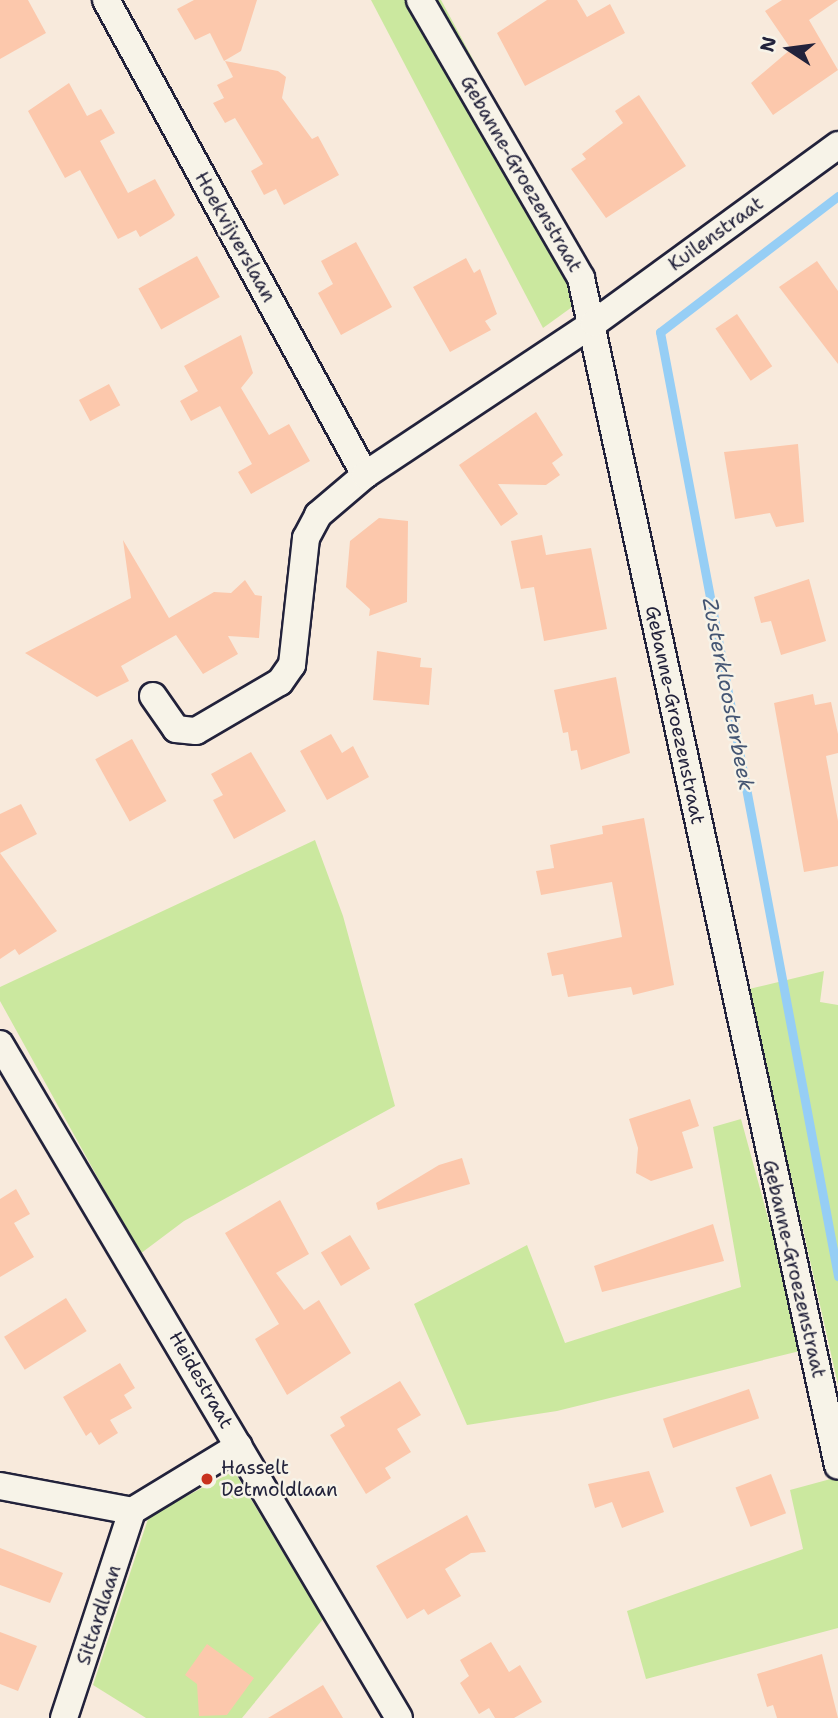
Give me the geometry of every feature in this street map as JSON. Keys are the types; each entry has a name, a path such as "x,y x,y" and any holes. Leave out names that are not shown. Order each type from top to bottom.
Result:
{"street":[{"name":"Hoekvijverslaan","path":"106,0 365,475"},
{"name":"Gebanne-Groezenstraat","path":"420,0 582,278 594,323 751,1079 838,1466"},
{"name":"Kuilenstraat","path":"594,323 838,145"},
{"path":"153,696 176,729 196,731 281,682 292,666 306,538 318,515 365,475 594,323"},
{"name":"Heidestraat","path":"0,1044 399,1718"},
{"path":"0,1486 132,1511 239,1446"},
{"name":"Sittardlaan","path":"64,1718 132,1511"}],"green space":[{"path":"371,0 441,0 597,289 543,328"},
{"path":"315,840 343,916 395,1106 184,1221 140,1254 0,1001 0,987"},
{"path":"824,971 820,1002 838,1005 838,1385 749,989"},
{"path":"741,1119 804,1350 557,1411 467,1425 414,1304 527,1245 565,1343 741,1287 713,1127"},
{"path":"234,1471 323,1619 242,1718 146,1718 93,1685 149,1516"},
{"path":"838,1477 838,1628 646,1679 627,1611 803,1549 790,1490"}],"building":[{"path":"0,0 28,0 46,33 0,59"},
{"path":"194,0 257,0 241,51 224,61 210,33 195,40 177,9"},
{"path":"547,0 577,0 587,17 610,4 625,33 525,86 497,33"},
{"path":"782,0 838,0 809,20 838,70 773,115 751,83 791,49 765,11"},
{"path":"225,61 278,71 286,77 282,98 312,139 318,136 339,175 284,205 276,189 264,195 251,171 263,164 235,118 225,123 213,103 224,98 217,85 233,77"},
{"path":"69,83 87,116 101,109 115,133 100,141 128,193 155,179 175,215 171,219 140,237 136,230 118,239 80,170 65,178 28,111"},
{"path":"639,95 686,166 606,218 571,169 586,159 582,154 623,123 615,111"},
{"path":"356,242 392,307 341,335 318,293 333,284 321,261"},
{"path":"197,256 220,297 161,330 138,288"},
{"path":"466,258 474,273 480,269 497,314 485,321 491,330 450,352 413,287"},
{"path":"817,261 838,291 838,364 779,287"},
{"path":"737,314 772,366 751,381 715,329"},
{"path":"241,335 253,373 241,388 269,435 289,424 310,461 251,494 238,472 252,464 220,406 191,421 180,401 198,391 184,366"},
{"path":"109,384 120,405 90,421 79,400"},
{"path":"536,412 563,455 552,463 560,475 546,485 498,484 518,514 501,526 459,465"},
{"path":"798,444 804,522 776,527 770,513 735,519 724,452"},
{"path":"379,518 408,521 407,602 369,616 370,609 346,587 350,541"},
{"path":"542,535 546,555 591,548 607,629 544,641 534,587 521,589 511,541"},
{"path":"123,540 169,618 214,592 231,593 245,580 255,595 262,596 259,638 228,636 238,654 203,674 176,635 121,666 129,681 97,697 25,653 131,598"},
{"path":"809,579 826,641 781,655 771,621 761,623 754,597"},
{"path":"377,651 421,658 420,667 432,668 429,705 373,700"},
{"path":"616,677 630,753 581,770 577,750 571,751 568,732 563,733 554,690"},
{"path":"813,694 815,705 831,702 838,734 838,753 826,756 838,821 838,866 804,872 774,703"},
{"path":"331,734 342,753 353,746 369,777 327,800 300,751"},
{"path":"132,739 166,801 130,821 95,759"},
{"path":"251,752 286,811 234,839 213,800 223,795 211,774"},
{"path":"21,804 37,834 0,853 0,814"},
{"path":"644,818 674,985 633,995 631,987 568,997 563,974 552,976 547,953 622,937 612,882 541,895 536,871 554,868 550,845 603,834 602,826"},
{"path":"0,853 57,931 19,955 15,949 0,959"},
{"path":"690,1099 699,1126 682,1132 693,1168 651,1181 636,1173 638,1148 629,1119"},
{"path":"462,1158 470,1184 378,1210 376,1203 439,1165"},
{"path":"16,1189 30,1214 14,1223 34,1257 0,1277 0,1199"},
{"path":"280,1200 309,1254 276,1273 304,1310 319,1300 351,1353 287,1395 255,1339 279,1324 225,1233"},
{"path":"713,1224 724,1261 602,1292 594,1266"},
{"path":"350,1235 370,1268 341,1286 321,1253"},
{"path":"66,1298 87,1331 25,1370 4,1337"},
{"path":"120,1363 135,1388 124,1395 132,1408 110,1420 118,1433 99,1445 91,1432 86,1436 63,1397"},
{"path":"400,1381 421,1415 397,1429 411,1452 385,1468 391,1478 366,1494 330,1435 345,1426 340,1417"},
{"path":"749,1389 759,1418 673,1448 663,1419"},
{"path":"649,1471 664,1512 622,1528 612,1502 595,1508 588,1484"},
{"path":"771,1474 786,1513 751,1527 736,1488"},
{"path":"467,1515 486,1552 471,1553 445,1569 461,1596 428,1615 424,1609 407,1619 376,1566"},
{"path":"0,1548 63,1573 50,1603 0,1585"},
{"path":"0,1632 37,1646 18,1691 0,1684"},
{"path":"491,1642 509,1672 520,1665 542,1702 514,1718 495,1718 489,1708 479,1714 460,1683 469,1676 460,1660"},
{"path":"207,1644 254,1678 227,1715 199,1716 197,1684 185,1675"},
{"path":"822,1654 838,1718 777,1718 773,1705 767,1707 757,1674"},
{"path":"323,1685 343,1718 268,1718"}],"waterway":[{"name":"Zusterkloosterbeek","path":"838,196 660,332 838,1276"}],"place":[{"name":"Hasselt Detmoldlaan","path":"207,1479"}]}
